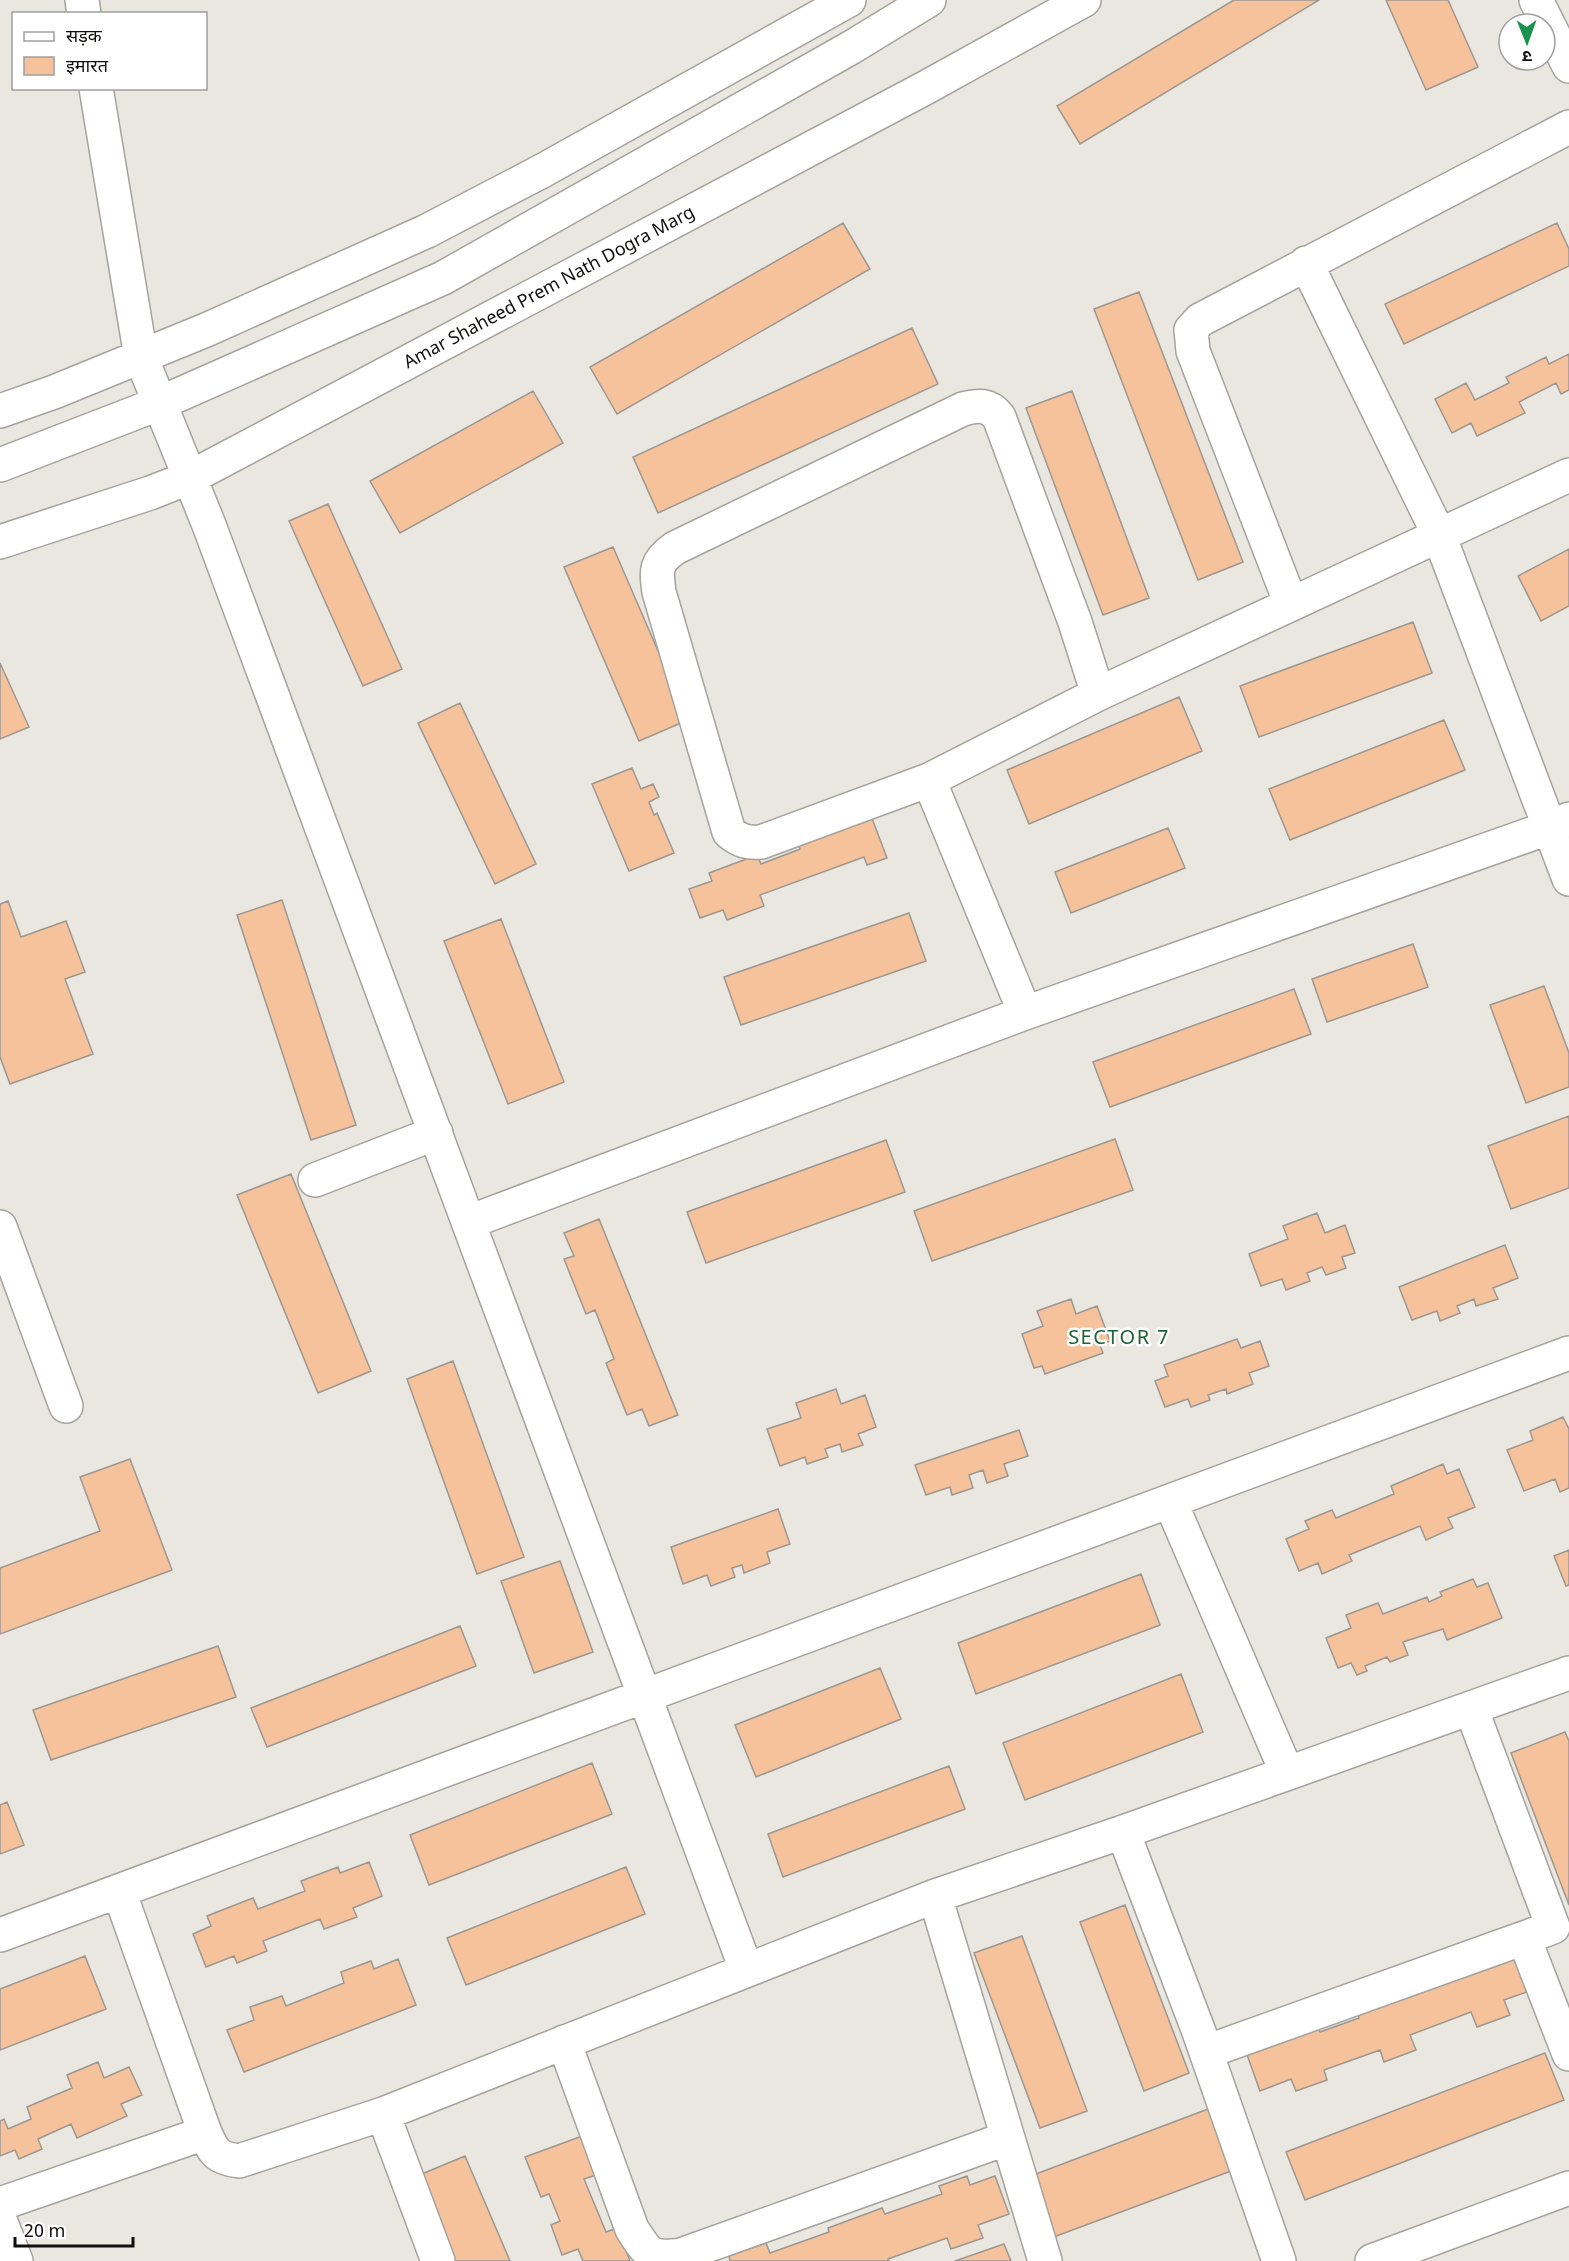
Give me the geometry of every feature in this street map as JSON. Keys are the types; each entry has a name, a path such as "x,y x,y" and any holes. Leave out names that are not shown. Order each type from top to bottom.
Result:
{"street":[{"path":"0,465 158,404 443,278 852,47 929,0"},
{"name":"Amar Shaheed Prem Nath Dogra Marg","path":"0,542 150,493 191,477 925,88 1084,0"},
{"path":"1536,0 1569,66"},
{"path":"0,411 54,393 141,357 427,231 542,171 837,3 852,47"},
{"path":"96,90 141,357 158,404 191,477 746,1969"},
{"path":"1291,604 1193,351 1191,330 1200,320 1306,263 1569,127"},
{"path":"1306,263 1439,536 1560,823 1569,879"},
{"path":"1098,694 1075,622 999,417 988,408 978,405 963,409 675,548 660,561 657,573 659,592 729,832 748,843 761,842 929,780 1098,694 1569,475"},
{"path":"929,780 1025,1013"},
{"path":"469,1222 1025,1013 1560,823"},
{"path":"315,1180 436,1133"},
{"path":"0,1227 66,1406"},
{"path":"0,1935 1569,1353"},
{"path":"1170,1501 1287,1773"},
{"path":"119,1891 205,2133 218,2155 225,2159 239,2161 382,2114 935,1896 1123,1832 1569,1673"},
{"path":"1206,2052 1553,1927 1471,1708"},
{"path":"1123,1832 1206,2052 1279,2261"},
{"path":"935,1896 1046,2261"},
{"path":"1514,1942 1524,1938 1569,2054"},
{"path":"564,2042 632,2229 646,2251 662,2258 669,2259 681,2255 1008,2138"},
{"path":"382,2114 438,2261"},
{"path":"0,2204 205,2133"},
{"path":"1372,2261 1569,2188"},
{"path":"0,2220 16,2261"}],"building":[{"path":"1234,0 1319,0 1080,144 1057,106"},
{"path":"1386,0 1448,0 1478,67 1426,90"},
{"path":"843,223 870,269 617,414 590,367"},
{"path":"1557,223 1569,249 1569,266 1404,344 1385,304"},
{"path":"1139,292 1243,562 1198,580 1094,309"},
{"path":"912,328 938,384 658,513 633,457"},
{"path":"1569,354 1569,390 1561,394 1556,383 1519,402 1525,413 1477,436 1471,423 1452,433 1435,399 1466,383 1475,400 1509,383 1506,377 1546,357 1549,364"},
{"path":"533,391 563,443 400,533 370,481"},
{"path":"1072,391 1149,598 1103,615 1026,408"},
{"path":"328,504 402,669 363,686 289,521"},
{"path":"613,547 688,720 639,741 564,567"},
{"path":"1569,549 1569,606 1541,621 1518,576"},
{"path":"1413,622 1432,673 1259,737 1240,686"},
{"path":"0,663 29,727 0,739"},
{"path":"1179,697 1202,751 1029,824 1007,770"},
{"path":"460,703 536,864 495,884 418,723"},
{"path":"1444,720 1465,770 1290,840 1269,789"},
{"path":"632,768 641,789 653,784 659,797 649,802 654,815 657,813 674,853 629,871 592,784"},
{"path":"870,813 887,858 867,865 864,857 760,895 764,906 727,920 723,910 700,918 689,889 712,881 709,873 757,855 761,864 800,849 797,840"},
{"path":"1168,828 1185,868 1071,913 1055,872"},
{"path":"282,900 356,1125 311,1140 237,915"},
{"path":"8,901 21,937 66,921 85,972 65,979 93,1054 10,1084 0,1057 0,904"},
{"path":"909,913 926,961 741,1025 724,977"},
{"path":"501,919 564,1082 508,1104 444,941"},
{"path":"1413,944 1428,987 1327,1022 1312,979"},
{"path":"1544,986 1569,1053 1569,1087 1526,1103 1490,1005"},
{"path":"1294,989 1311,1034 1110,1107 1093,1062"},
{"path":"1569,1116 1569,1188 1511,1209 1488,1146"},
{"path":"1115,1139 1133,1190 932,1261 914,1211"},
{"path":"886,1140 905,1192 706,1263 687,1212"},
{"path":"291,1174 371,1371 318,1393 237,1195"},
{"path":"1317,1213 1325,1233 1345,1225 1355,1253 1342,1257 1346,1268 1326,1275 1322,1267 1307,1273 1310,1281 1286,1290 1282,1279 1261,1286 1249,1254 1288,1239 1283,1226"},
{"path":"599,1219 678,1415 649,1426 642,1409 627,1415 606,1363 614,1359 595,1310 586,1314 564,1259 574,1256 564,1233"},
{"path":"1505,1245 1518,1278 1493,1288 1498,1299 1476,1306 1474,1299 1457,1306 1460,1313 1440,1321 1437,1311 1412,1320 1399,1287"},
{"path":"1071,1299 1076,1314 1097,1306 1110,1341 1100,1345 1103,1353 1045,1374 1042,1366 1034,1368 1022,1334 1043,1326 1037,1311"},
{"path":"1237,1339 1241,1348 1260,1341 1269,1366 1249,1373 1253,1384 1227,1394 1226,1389 1208,1395 1210,1400 1191,1407 1188,1399 1165,1407 1155,1381 1168,1376 1164,1365"},
{"path":"453,1361 524,1557 477,1574 407,1379"},
{"path":"836,1389 841,1404 865,1395 876,1427 858,1434 863,1445 842,1452 840,1444 825,1449 828,1457 807,1464 805,1457 780,1466 767,1429 801,1418 796,1403"},
{"path":"1563,1417 1569,1429 1569,1488 1560,1492 1555,1479 1524,1491 1507,1450 1533,1440 1530,1431"},
{"path":"1019,1430 1028,1456 1004,1464 1008,1476 987,1483 983,1470 969,1475 973,1488 952,1495 950,1487 926,1495 915,1465"},
{"path":"130,1459 172,1570 0,1634 0,1568 100,1531 80,1477"},
{"path":"1443,1464 1447,1474 1459,1469 1475,1507 1448,1518 1453,1528 1426,1540 1420,1526 1349,1555 1352,1561 1322,1574 1318,1563 1299,1571 1286,1539 1309,1529 1305,1521 1332,1510 1336,1518 1394,1494 1391,1486"},
{"path":"778,1509 790,1544 767,1552 770,1563 744,1573 742,1565 732,1568 735,1577 711,1586 707,1575 683,1584 671,1547"},
{"path":"1569,1550 1569,1585 1566,1586 1554,1556"},
{"path":"560,1561 593,1652 534,1673 501,1581"},
{"path":"1141,1574 1160,1625 976,1694 958,1643"},
{"path":"1473,1579 1477,1587 1488,1583 1502,1618 1447,1640 1443,1629 1403,1642 1408,1655 1390,1662 1387,1657 1365,1666 1367,1671 1357,1675 1351,1663 1338,1668 1326,1638 1351,1628 1346,1615 1378,1603 1383,1614 1427,1597 1429,1602 1442,1596 1440,1592"},
{"path":"460,1626 476,1666 267,1747 251,1708"},
{"path":"218,1646 236,1697 51,1760 33,1710"},
{"path":"880,1668 901,1719 756,1777 735,1725"},
{"path":"1181,1674 1203,1732 1025,1800 1003,1743"},
{"path":"1565,1732 1569,1741 1569,1905 1511,1753"},
{"path":"592,1763 612,1814 429,1885 410,1835"},
{"path":"949,1766 965,1809 783,1877 768,1834"},
{"path":"7,1802 24,1845 0,1854 0,1805"},
{"path":"369,1862 382,1896 353,1908 357,1917 324,1929 320,1919 263,1941 267,1951 237,1963 234,1956 206,1967 193,1934 211,1926 207,1916 253,1898 258,1909 305,1891 301,1881 338,1867 340,1873"},
{"path":"626,1867 645,1914 466,1985 447,1938"},
{"path":"1125,1905 1189,2073 1144,2091 1080,1922"},
{"path":"1022,1936 1087,2111 1040,2128 974,1953"},
{"path":"1520,1951 1535,1989 1504,2000 1510,2015 1477,2027 1471,2012 1410,2035 1416,2050 1384,2062 1380,2050 1324,2070 1327,2080 1296,2091 1291,2079 1260,2091 1246,2052 1317,2025 1320,2032 1359,2018 1355,2006"},
{"path":"85,1956 106,2009 0,2050 0,1989"},
{"path":"398,1959 416,2005 244,2072 227,2030 254,2020 250,2007 282,1996 286,2006 344,1983 341,1972 371,1961 374,1969"},
{"path":"1545,2053 1564,2100 1305,2200 1286,2152"},
{"path":"98,2062 104,2078 129,2067 142,2095 121,2104 127,2116 77,2138 71,2124 38,2139 42,2149 19,2159 15,2150 0,2156 0,2121 4,2119 8,2129 31,2119 27,2107 72,2088 67,2075"},
{"path":"1216,2106 1239,2168 1051,2238 1028,2177"},
{"path":"585,2135 599,2174 584,2179 606,2232 617,2228 630,2261 583,2261 578,2249 562,2255 551,2225 560,2221 549,2194 541,2197 525,2157"},
{"path":"465,2156 510,2261 453,2261 417,2176"},
{"path":"967,2176 970,2185 995,2176 1009,2214 978,2225 983,2238 951,2249 947,2238 888,2259 889,2261 730,2261 729,2256 766,2243 770,2253 829,2232 828,2228 882,2208 885,2214 942,2194 939,2186"},
{"path":"1004,2244 1011,2261 955,2261"}],"district":[{"name":"SECTOR 7","path":"1119,1337"}]}
